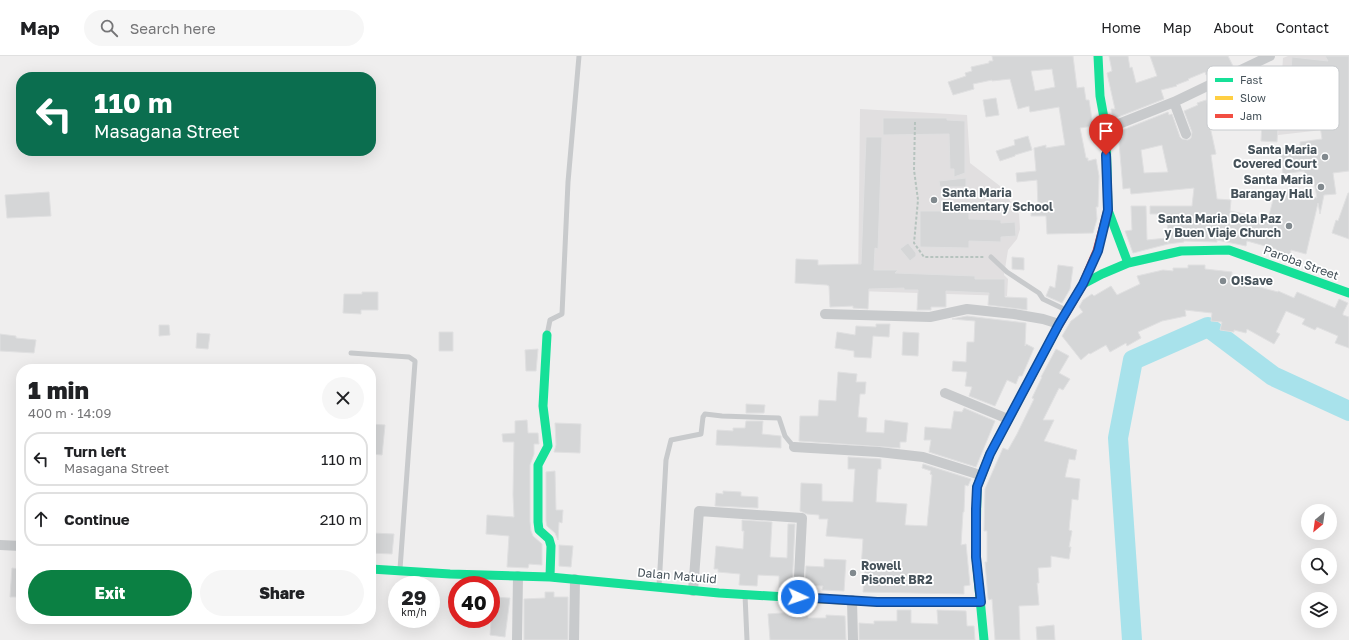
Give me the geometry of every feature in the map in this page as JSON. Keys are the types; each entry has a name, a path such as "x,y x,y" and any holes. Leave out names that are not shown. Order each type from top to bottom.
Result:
{"street":[{"path":"984,640 976,557 977,487 990,454 1008,419 1059,324 1083,284 1098,251 1108,210 1106,129 1100,96 1098,56"},
{"path":"1249,66 1270,56"},
{"path":"1106,129 1174,102 1207,86"},
{"path":"1174,102 1186,134"},
{"path":"1108,210 1128,263"},
{"name":"Paroba Street","path":"1083,284 1128,263 1181,251 1229,250 1349,293"},
{"path":"825,314 930,317 967,309 1014,314 1043,319 1059,324"},
{"path":"547,335 543,406 548,446 538,465 538,522 539,530 549,539 551,546 550,577"},
{"path":"945,393 1008,419"},
{"path":"794,447 879,452 924,457 974,472 981,476"},
{"path":"693,591 699,512 802,518 798,597"},
{"path":"0,545 16,546"},
{"name":"Dalan Matulid","path":"376,568 450,574 550,577 693,591 877,602 981,602"},
{"path":"518,576 518,640"},
{"path":"574,640 575,579"},
{"path":"852,600 853,640"}],"lane":[{"path":"547,335 550,320 562,314 568,182 579,56"},
{"path":"991,257 1007,272 1038,293 1043,299 1067,310"},
{"path":"351,353 409,357 415,361 400,570"},
{"path":"659,587 666,460 671,440 701,434 703,417 706,414 779,418 785,436 794,447"},
{"path":"744,594 747,640"}],"path":[{"path":"915,122 914,170 918,200 914,244 924,257 991,257"}],"shaded area":[{"path":"1288,56 1349,56 1349,127 1339,128 1339,66 1282,66 1283,58"},
{"name":"Santa Maria Elementary School","path":"860,109 967,115 970,163 1000,186 1019,214 1020,229 1017,239 1008,250 1004,275 1008,279 1007,296 858,291"},
{"path":"1278,130 1322,130 1278,135"}],"building":[{"path":"992,56 1073,56 1077,88 1084,87 1086,100 1089,100 1093,126 1080,128 1086,158 1088,158 1088,161 1096,159 1099,176 1098,207 1096,207 1097,219 1093,233 1047,234 1046,216 1031,216 1031,206 1038,206 1037,180 1017,182 1016,173 1036,171 1034,148 1046,145 1046,148 1065,145 1059,107 1030,112 1029,106 1018,109 1010,79 992,80 973,84 974,89 953,95 948,82 966,76 965,73 972,71 971,67 993,61","holes":["1052,69 1055,87 1035,91 1031,71"]},
{"path":"1109,56 1128,56 1130,68 1132,67 1136,83 1157,76 1150,56 1228,56 1233,66 1207,66 1207,75 1205,72 1176,85 1177,86 1161,90 1164,99 1113,119 1111,109 1115,109 1107,73 1112,71"},
{"path":"1325,56 1349,56 1349,171 1333,173 1336,194 1324,195 1320,214 1318,203 1306,254 1291,250 1289,259 1275,255 1276,249 1247,241 1246,246 1217,240 1217,242 1184,241 1133,253 1125,231 1132,230 1131,206 1146,206 1147,240 1167,238 1168,243 1167,214 1150,214 1150,206 1192,206 1194,188 1131,194 1130,188 1123,189 1119,142 1115,143 1115,133 1168,112 1169,115 1172,114 1180,137 1188,140 1191,138 1192,132 1184,111 1198,105 1197,103 1206,100 1207,130 1211,130 1216,154 1211,155 1217,199 1231,200 1230,211 1268,219 1274,196 1285,199 1287,190 1317,198 1313,176 1305,177 1304,171 1283,174 1280,148 1300,146 1300,142 1322,139 1321,130 1339,130 1339,66 1291,66 1292,57 1328,61","holes":["1162,145 1168,172 1144,173 1141,150"]},
{"path":"996,98 999,115 986,117 983,100"},
{"path":"883,118 947,118 947,120 965,121 965,173 954,177 954,169 950,169 949,134 883,135"},
{"path":"1262,130 1278,130 1277,142 1261,141"},
{"path":"1028,136 1032,150 1000,161 996,151 1015,145 1014,140"},
{"path":"866,137 882,137 878,249 875,248 874,270 898,270 895,273 975,276 975,279 1005,279 1005,297 1027,298 1027,310 988,305 989,293 946,291 946,307 931,307 931,310 917,310 918,290 904,290 904,288 869,289 868,309 853,308 853,306 830,307 829,286 795,283 796,259 818,260 818,265 861,264"},
{"path":"966,178 966,187 940,187 939,181"},
{"path":"49,192 51,216 7,218 5,195"},
{"path":"1349,193 1349,239 1332,233"},
{"path":"920,211 969,211 969,219 1001,220 1001,223 1015,222 1016,236 1001,237 1001,242 969,241 969,248 920,247"},
{"path":"908,243 916,253 916,256 910,261 900,249"},
{"path":"1012,257 1024,258 1024,270 1012,269"},
{"path":"1058,265 1073,267 1070,289 1062,303 1046,296 1050,286 1055,288"},
{"path":"1188,265 1205,265 1205,269 1232,272 1231,284 1252,287 1252,285 1278,291 1294,298 1297,292 1335,308 1339,299 1348,303 1343,315 1349,317 1349,348 1335,343 1338,336 1317,327 1315,330 1302,324 1305,319 1286,311 1276,332 1280,334 1274,344 1247,329 1246,333 1234,330 1234,332 1220,330 1222,322 1211,321 1212,313 1185,310 1186,316 1162,321 1138,332 1141,338 1127,346 1126,343 1110,352 1106,345 1090,354 1089,353 1081,360 1062,336 1071,321 1083,312 1079,307 1083,300 1092,294 1094,296 1111,286 1117,295 1140,284 1137,276 1163,270 1173,271 1173,268 1188,268"},
{"path":"362,292 378,292 378,310 361,310 361,314 343,313 344,294 362,294"},
{"path":"967,316 1026,323 1025,346 1026,344 1034,348 1022,376 1019,376 1016,384 1007,380 995,406 969,396 972,387 965,386 967,372 952,371 953,361 966,362 967,342 974,342 975,321 952,319"},
{"path":"876,324 890,324 889,337 873,336 871,358 854,357 854,351 835,348 837,332 855,335 856,326 876,327"},
{"path":"159,325 169,325 170,335 159,336"},
{"path":"439,332 453,332 453,351 439,351"},
{"path":"903,332 919,333 918,356 902,355"},
{"path":"197,333 210,334 208,349 196,348"},
{"path":"0,334 16,336 16,338 36,340 34,353 0,351"},
{"path":"538,349 536,371 526,371 525,350"},
{"path":"1056,349 1069,356 1059,373 1070,379 1063,390 1059,388 1043,420 1054,420 1044,441 1077,450 1075,460 1069,459 1065,477 1080,479 1078,500 1072,499 1069,530 1072,531 1069,547 1071,547 1069,559 1051,556 1051,567 1038,568 1039,583 1037,583 1039,605 1019,606 1020,640 995,640 992,599 989,600 988,598 985,562 987,562 987,531 984,531 985,489 1003,448 1008,450 1017,434 1034,399 1032,398 1041,377"},
{"path":"838,372 857,374 856,382 866,382 865,394 860,394 858,417 867,418 866,432 884,433 885,420 908,423 906,442 900,442 900,448 799,441 800,416 818,416 819,400 836,401"},
{"path":"746,404 765,405 764,413 746,413"},
{"path":"964,408 995,421 976,467 929,452 931,440 924,440 925,427 951,429 954,411 962,412"},
{"path":"527,420 528,433 538,433 539,444 534,444 534,454 530,465 530,522 533,536 542,544 542,565 529,564 528,568 507,567 509,536 486,534 487,515 514,517 514,442 503,442 502,434 515,433 515,421"},
{"path":"746,421 763,421 762,434 781,436 781,448 716,445 717,430 733,431 733,428 745,428"},
{"path":"555,423 581,424 580,453 554,452 556,445"},
{"path":"376,424 385,425 382,455 376,454"},
{"path":"848,457 881,459 881,469 878,469 876,502 907,504 905,525 927,526 932,475 930,474 931,471 922,468 923,464 971,479 968,486 965,485 963,512 961,545 966,544 970,585 964,586 964,594 863,592 865,569 861,569 863,539 826,536 828,519 819,519 819,515 807,514 800,511 801,483 822,484 822,501 853,502 855,469 848,469"},
{"path":"555,471 556,510 563,510 562,523 559,522 558,540 555,533 547,526 546,521 546,472"},
{"path":"723,491 741,492 741,496 758,497 758,508 715,506 716,493 723,494"},
{"path":"742,520 772,522 770,557 787,558 788,524 795,524 792,588 779,588 779,576 758,575 757,586 739,585 740,574 718,572 718,569 714,569 716,546 743,549 744,531 742,531"},
{"path":"376,533 394,534 392,554 376,553"},
{"path":"559,545 573,546 571,567 559,566"},
{"path":"824,559 846,560 844,591 822,590 823,586 805,585 806,566 824,567"},
{"path":"12,568 16,568 16,597 10,597"},
{"path":"545,592 554,592 554,597 568,597 568,640 524,640 524,599 545,598"},
{"path":"500,597 510,598 505,637 490,635 491,628 500,628"},
{"path":"796,606 808,606 808,618 826,618 826,615 845,616 846,640 770,640 768,614 796,612"},
{"path":"897,610 911,610 911,623 938,624 937,610 966,611 967,626 974,626 975,640 859,640 859,623 874,624 874,621 897,621"},
{"path":"1054,625 1055,640 1037,640 1036,627"}],"waterway":[{"path":"1132,640 1118,438 1133,360 1208,327 1273,376 1349,411"}],"traffic: fast":[{"path":"1098,56 1100,96 1106,129 1108,210 1128,263"},
{"path":"1083,284 1128,263 1181,251 1229,250 1349,293"},
{"path":"984,640 976,557 977,487 990,454 1057,328"},
{"path":"547,335 543,406 548,446 538,465 538,522 539,530 549,539 551,546 550,577"},
{"path":"376,569 450,574 550,577 719,593 786,597"}],"traffic: slow":[{"path":"786,597 877,602 981,602"}],"traffic: jam":[{"path":"1057,328 1083,284 1097,251 1108,210"}],"place":[{"name":"Santa Maria Covered Court","path":"1325,157"},
{"name":"Santa Maria Barangay Hall","path":"1321,187"},
{"name":"Santa Maria Elementary School","path":"934,200"},
{"name":"Santa Maria Dela Paz y Buen Viaje Church","path":"1289,226"},
{"name":"O!Save","path":"1223,281"},
{"name":"Rowell Pisonet BR2","path":"853,573"}],"route":[{"path":"798,597 877,602 981,602 976,557 977,487 990,454 1059,324 1083,284 1098,251 1108,210 1106,155"}]}
